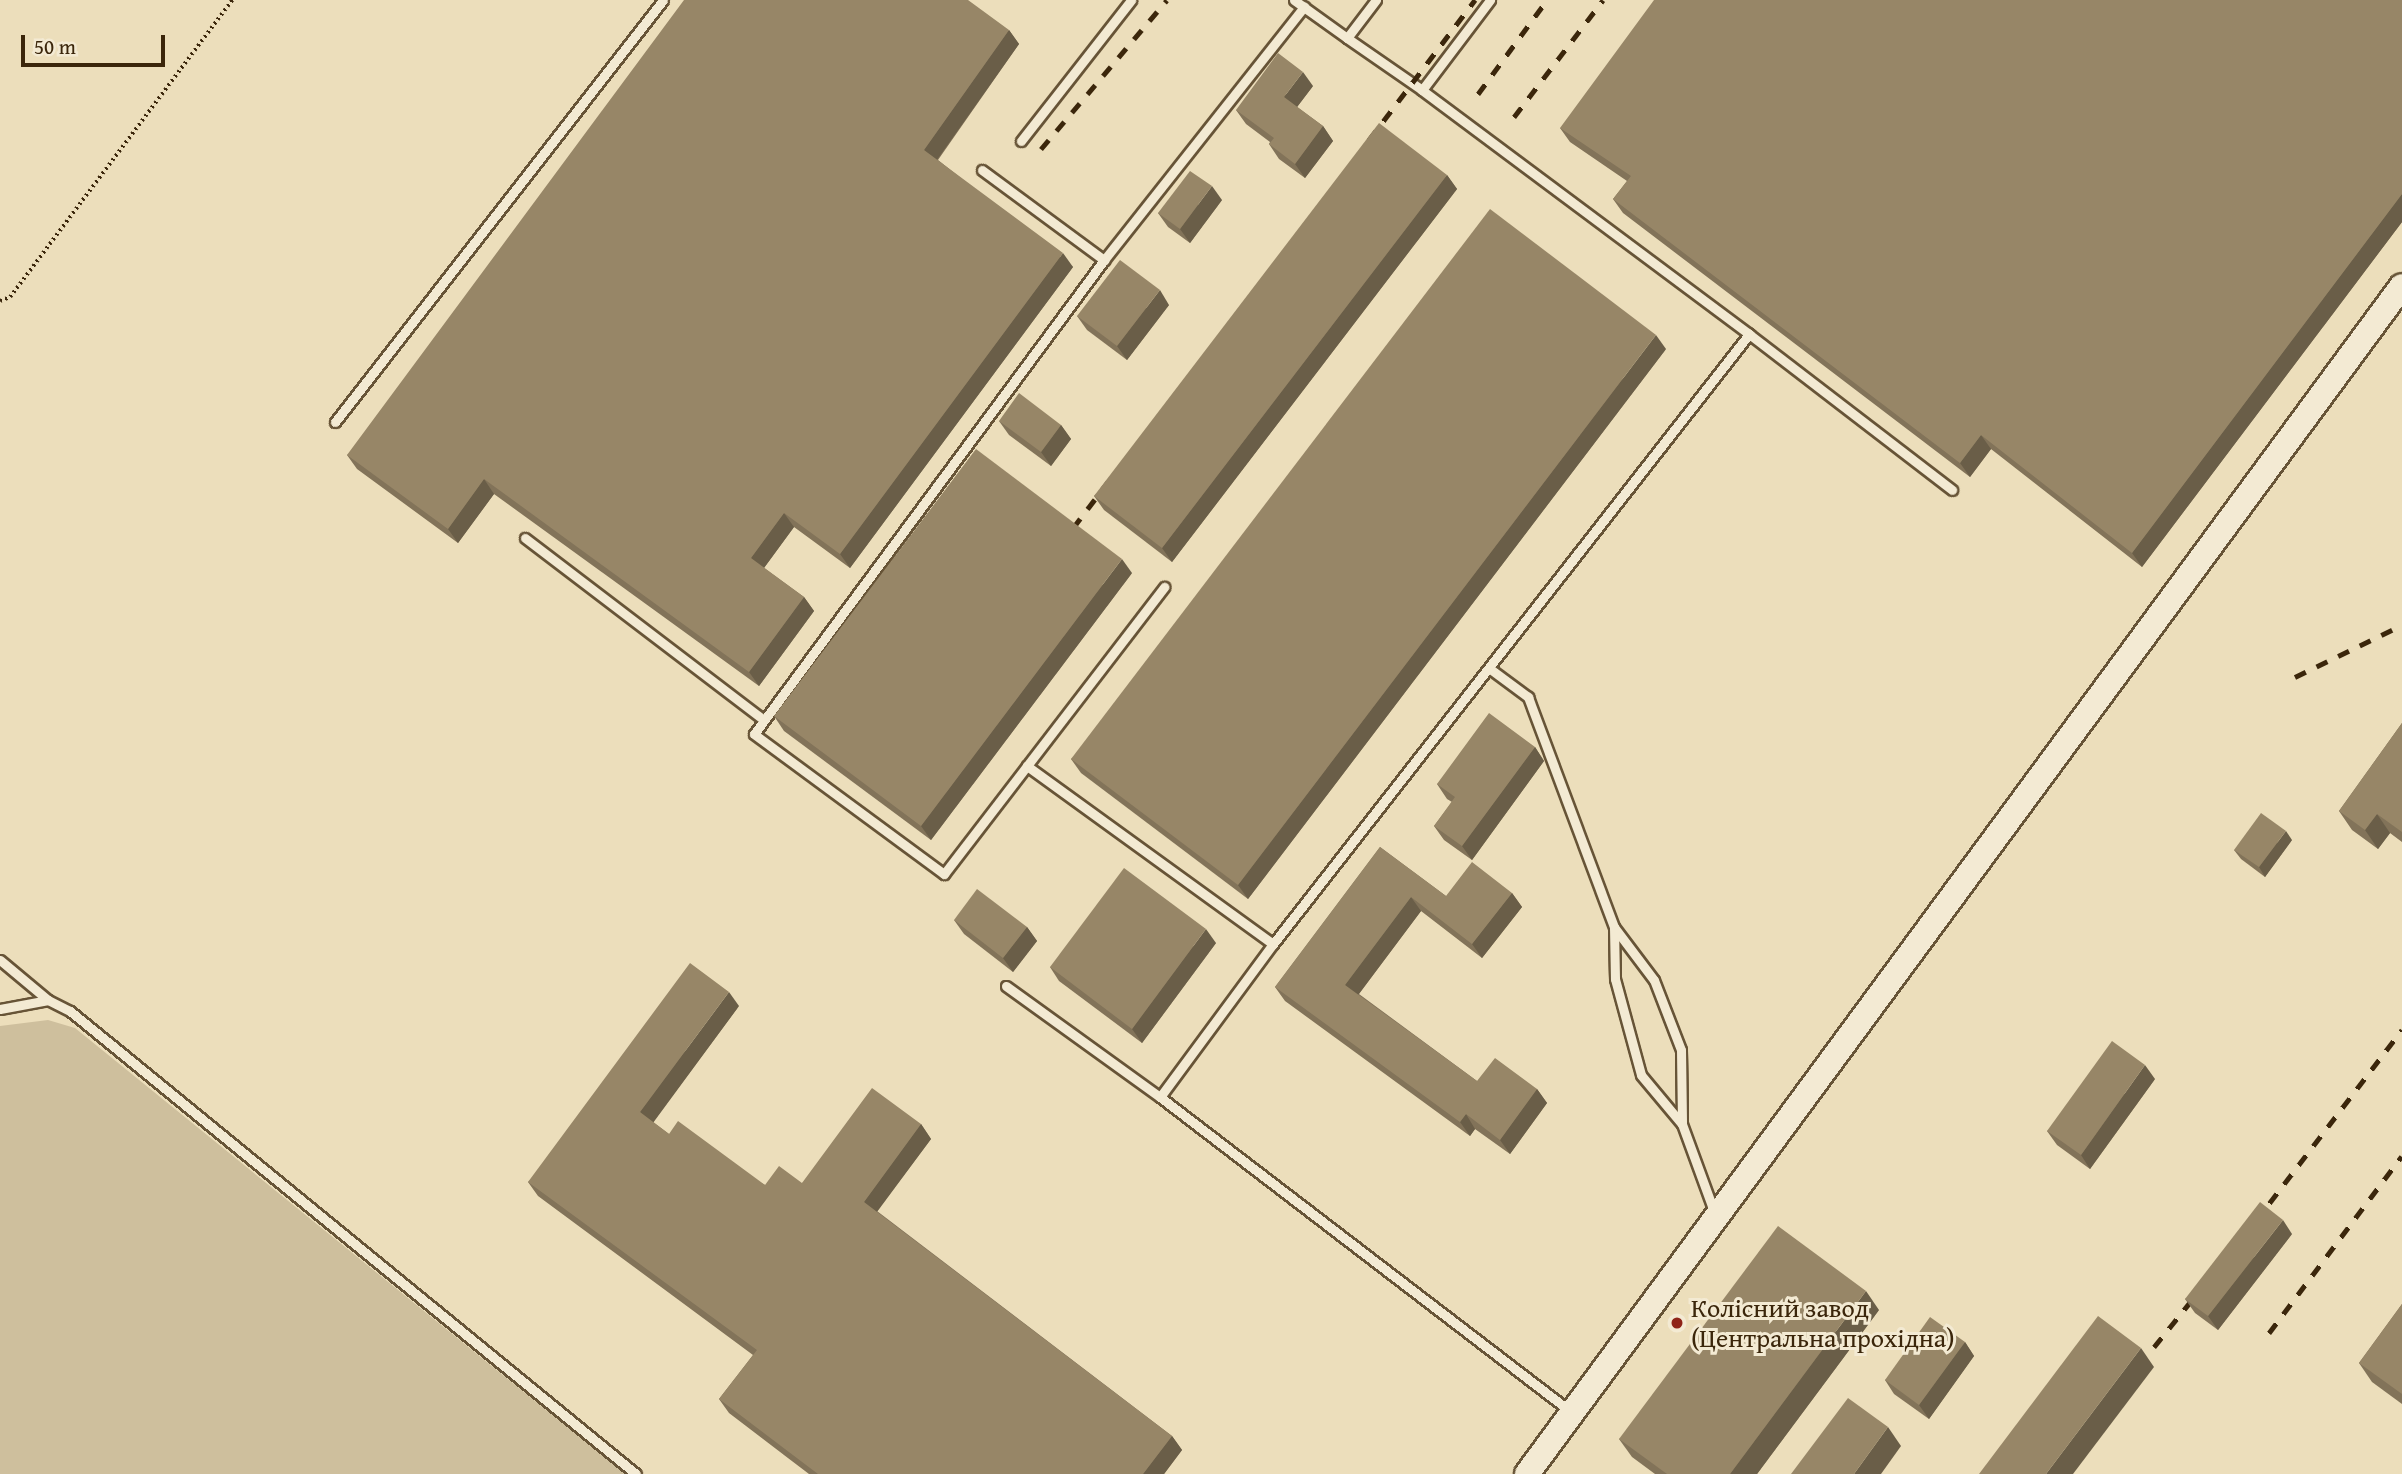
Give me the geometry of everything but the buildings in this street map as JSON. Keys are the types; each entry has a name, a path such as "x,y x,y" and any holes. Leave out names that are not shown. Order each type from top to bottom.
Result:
{"street":[{"path":"1527,1474 2402,286"}],"lane":[{"path":"335,422 663,0"},
{"path":"1021,141 1131,0"},
{"path":"1294,0 1422,90 1749,334 1952,490"},
{"path":"1347,38 1376,0"},
{"path":"1422,90 1490,0"},
{"path":"1164,587 944,874 754,734 1104,260 1304,7"},
{"path":"982,170 1104,260"},
{"path":"1160,1097 1273,944 1749,334"},
{"path":"525,538 764,720"},
{"path":"1489,668 1528,697 1614,927 1654,980 1681,1050 1682,1124 1716,1216"},
{"path":"1027,766 1273,944"},
{"path":"1614,927 1615,979 1641,1075 1682,1124"},
{"path":"0,960 636,1474"},
{"path":"1006,986 1160,1097 1572,1413"},
{"path":"0,1009 48,1000"}],"path":[{"path":"0,300 10,297 232,0"}],"shaded area":[{"path":"48,1020 75,1028 625,1474 0,1474 0,1026"}],"railway":[{"path":"1041,149 1167,0"},
{"path":"1369,140 1475,0"},
{"path":"1478,94 1547,0"},
{"path":"1514,117 1603,0"},
{"path":"1073,528 1108,482"},
{"path":"2295,677 2402,625"},
{"path":"2255,1222 2402,1030"},
{"path":"2269,1333 2402,1156"},
{"path":"2154,1347 2200,1290"}],"place":[{"name":"Колісний завод (Центральна прохідна)","path":"1677,1323"}]}
